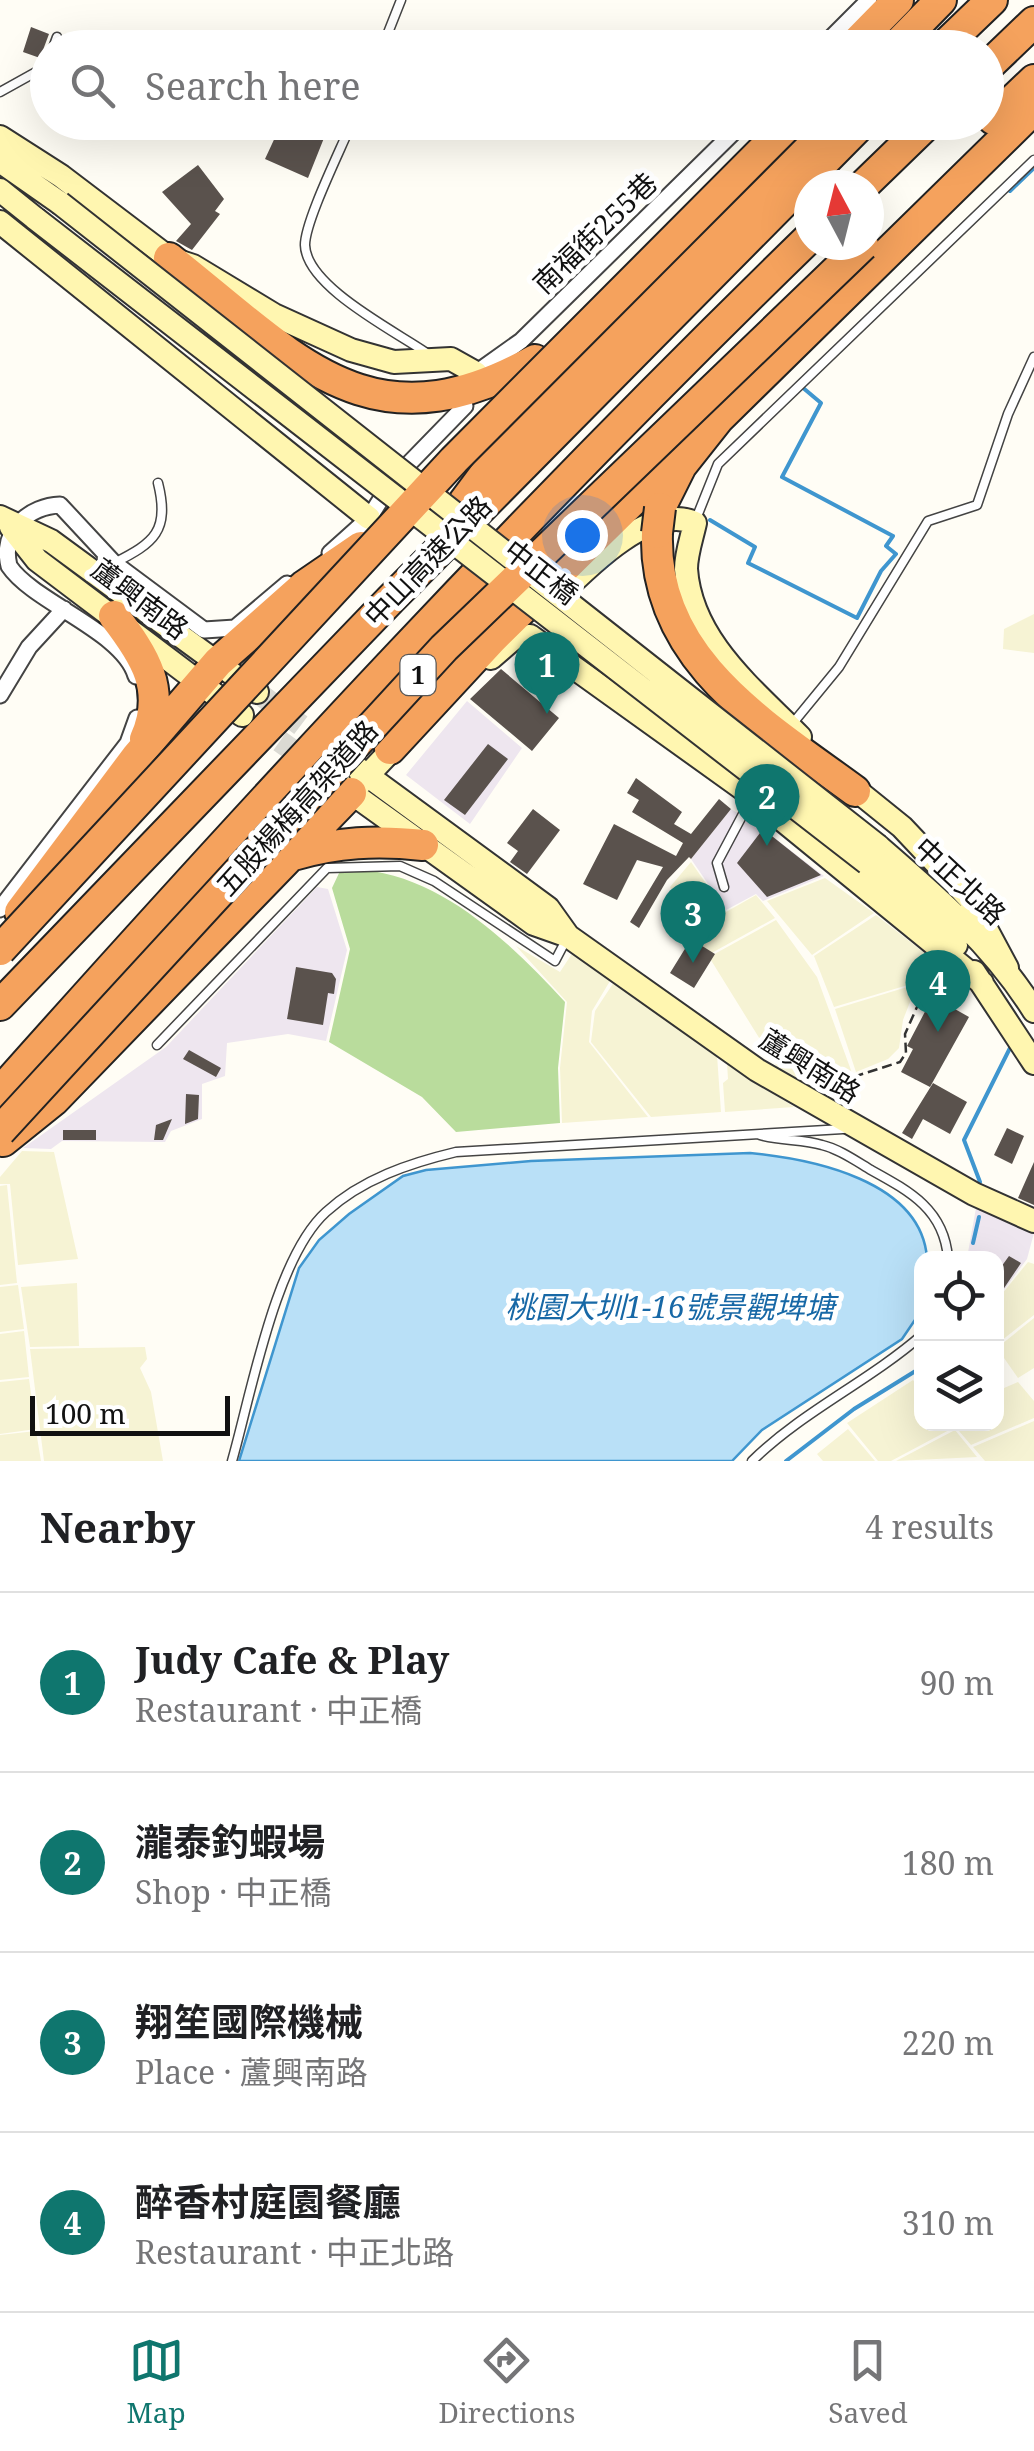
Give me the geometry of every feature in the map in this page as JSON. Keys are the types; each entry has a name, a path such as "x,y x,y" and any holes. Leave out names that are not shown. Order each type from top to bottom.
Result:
{"highway":[{"path":"868,30 898,0"},
{"path":"883,30 912,0"},
{"path":"912,30 941,0"},
{"path":"961,30 992,0"},
{"path":"1004,51 1034,22"},
{"path":"1004,109 1034,80"},
{"path":"1004,139 1034,109"},
{"path":"0,936 137,756 211,673 304,586 358,552 535,360 757,140"},
{"path":"0,950 454,460 772,140"},
{"path":"390,600 496,459 804,140"},
{"name":"中山高速公路","path":"0,1005 390,600 845,140"},
{"path":"879,170 910,140"},
{"path":"884,225 972,140"},
{"path":"390,749 601,528 720,418 1002,140"},
{"name":"中山高速公路","path":"0,1092 278,780 629,413 794,253"},
{"path":"169,258 317,374 356,392 406,400 444,395 490,384 535,360"},
{"name":"五股楊梅高架道路","path":"0,1131 432,661 847,260"},
{"path":"720,418 681,466 659,520 662,591 693,655 729,698 855,791"},
{"path":"114,616 140,650 154,693 157,712 137,756"},
{"path":"0,1143 54,1100 358,784"},
{"path":"290,855 331,844 385,841 422,845"}],"street":[{"path":"839,30 869,0"},
{"path":"0,137 169,258 194,266 274,315 351,350 394,362 451,359 476,373"},
{"name":"南福街255巷","path":"476,373 522,341 726,140"},
{"name":"中正橋","path":"0,161 60,203 872,854"},
{"name":"中正橋","path":"0,190 872,854"},
{"path":"0,222 369,518"},
{"path":"0,909 128,743 142,696 134,667 101,635 8,566 3,544 5,521 28,510 60,506 114,563 204,630 236,628 369,518 393,480 464,406"},
{"path":"530,636 532,622 620,542 670,518 694,523 686,566 694,610 718,652 855,791 902,828 970,898 1007,968"},
{"name":"蘆興南路","path":"5,521 51,541 211,673 242,715"},
{"name":"蘆興南路","path":"5,521 37,560 114,616 211,673 257,692"},
{"path":"0,695 28,647 64,609"},
{"path":"358,784 390,749 514,638 530,636 753,796 982,983"},
{"name":"蘆興南路","path":"337,753 358,784 422,845 534,924 568,936 757,1070 852,1128 974,1194 1034,1221"},
{"name":"蘆興南路","path":"320,770 358,784 548,908 568,936"},
{"name":"中正北路","path":"872,854 963,921 1007,968 1034,1011"},
{"name":"中正北路","path":"872,854 944,930 1034,1063"}],"lane":[{"path":"389,30 401,0"},
{"path":"0,92 30,75"},
{"path":"345,140 308,230 307,254 312,267 364,315 436,359"},
{"path":"694,523 718,464 1034,160"},
{"path":"790,727 846,657 928,521 978,505 1008,414 1034,357"},
{"path":"114,563 148,546 158,531 164,505 158,482"},
{"path":"724,887 717,863 753,796"},
{"path":"157,1044 327,868 400,866 434,881 556,960 568,936"},
{"path":"232,1461 284,1279 324,1213 406,1164 456,1152 852,1128"},
{"path":"751,1132 788,1143 821,1144 899,1186 938,1218 947,1251"},
{"path":"752,1461 798,1421 892,1361 916,1341"}],"path":[{"path":"809,1090 900,1062 906,1053 905,1034 925,989 956,978"}],"shaded area":[{"path":"1034,614 1034,653 1003,649 1004,629"},
{"path":"467,701 522,748 470,824 406,775"},
{"path":"731,809 824,876 763,901 756,894 726,910 691,859"},
{"path":"691,862 726,912 756,895 775,918 708,955 670,887"},
{"path":"825,878 874,913 812,955 767,901"},
{"path":"317,887 328,889 347,950 326,1041 288,1034 227,1043 225,1076 202,1084 202,1119 171,1131 165,1142 62,1141 51,1149 23,1148 166,1047"},
{"path":"876,915 927,955 918,982 834,1007 814,956"},
{"path":"776,920 817,977 852,1073 801,1084 779,1070 709,957"},
{"path":"516,946 560,972 575,949 613,976 592,1011 589,1042 648,1117 562,1123 560,1068 567,1002"},
{"path":"614,982 717,1055 721,1112 651,1117 591,1042 595,1011"},
{"path":"917,984 903,1020 899,1048 888,1059 856,1072 835,1009"},
{"path":"727,1063 794,1107 725,1112 723,1083 728,1079"},
{"path":"22,1151 54,1152 78,1259 18,1265 10,1184 0,1184 0,1177"},
{"path":"7,1185 17,1283 0,1285 0,1186"},
{"path":"976,1208 1034,1233 1027,1259 1004,1290 1004,1251 968,1251"},
{"path":"1028,1262 1034,1264 1034,1315 1004,1339 1004,1291"},
{"path":"77,1283 79,1346 30,1347 21,1287"},
{"path":"18,1285 24,1329 0,1332 0,1287"},
{"path":"1034,1318 1034,1368 1018,1378 1004,1358 1004,1342"},
{"path":"24,1331 29,1377 0,1380 0,1334"},
{"path":"145,1347 147,1359 140,1368 151,1392 163,1461 44,1461 30,1349"},
{"path":"29,1379 36,1429 0,1434 0,1382"},
{"path":"913,1380 914,1431 947,1431 891,1461 878,1461 847,1423"},
{"path":"1018,1382 1034,1401 1034,1418 1004,1431 1004,1388"},
{"path":"1034,1421 1034,1461 985,1461 973,1447"},
{"path":"848,1429 875,1461 823,1461 817,1454"},
{"path":"36,1431 41,1461 0,1461 0,1435"},
{"path":"953,1431 977,1457 896,1461"},
{"path":"959,1431 1004,1431 971,1445"}],"green space":[{"path":"363,870 422,886 449,900 499,937 565,1002 558,1068 560,1123 456,1132 422,1097 329,1042 350,949 332,888 340,871"}],"water":[{"name":"桃園大圳1-16號景觀埤塘","path":"750,1153 803,1161 859,1178 905,1210 920,1231 925,1251 914,1251 914,1321 902,1339 762,1430 732,1461 239,1461 299,1268 319,1240 403,1176 426,1170 531,1161"}],"building":[{"path":"30,30 30,54 23,52"},
{"path":"274,140 323,140 308,178 265,159"},
{"path":"198,165 224,199 215,211 220,214 192,250 176,241 191,224 162,192"},
{"path":"501,669 559,718 532,751 470,699"},
{"path":"488,744 508,759 465,815 444,800"},
{"path":"636,778 682,812 674,824 691,834 719,799 731,809 691,859 667,880 639,928 630,922 663,867 637,860 617,900 583,884 614,824 676,856 683,843 632,812 639,800 627,793"},
{"path":"533,809 560,830 527,874 510,862 518,851 507,843"},
{"path":"763,829 821,875 767,897 737,863"},
{"path":"691,939 715,954 694,988 670,973"},
{"path":"296,967 332,973 336,979 334,994 328,993 323,1025 287,1019"},
{"path":"943,992 946,1004 969,1017 930,1087 901,1072 913,1049 907,1046 929,1004 927,997"},
{"path":"189,1050 221,1068 216,1077 183,1059"},
{"path":"933,1083 967,1102 950,1134 923,1119 912,1139 902,1133"},
{"path":"186,1094 199,1095 198,1119 185,1124"},
{"path":"172,1119 163,1140 154,1140 156,1125"},
{"path":"1007,1128 1024,1136 1012,1164 994,1155"},
{"path":"63,1130 96,1130 96,1140 63,1140"},
{"path":"1034,1162 1034,1205 1018,1198"},
{"path":"1009,1256 1021,1263 1004,1288 1004,1263"}],"waterway":[{"path":"1010,191 1034,168"},
{"path":"710,520 755,547 748,563 857,618 881,571 896,554 886,546 893,536 782,477 821,403 802,387"},
{"path":"980,1182 964,1140 1011,1046"},
{"path":"973,1243 979,1217"},
{"path":"786,1461 854,1409 914,1372"}],"tunnel":[{"path":"257,692 331,748"},
{"path":"253,722 313,765"}],"place":[{"name":"Judy Cafe & Play","path":"547,714"},
{"name":"瀧泰釣蝦場","path":"767,846"},
{"name":"翔笙國際機械","path":"693,963"},
{"name":"醉香村庭園餐廳","path":"938,1032"}]}
